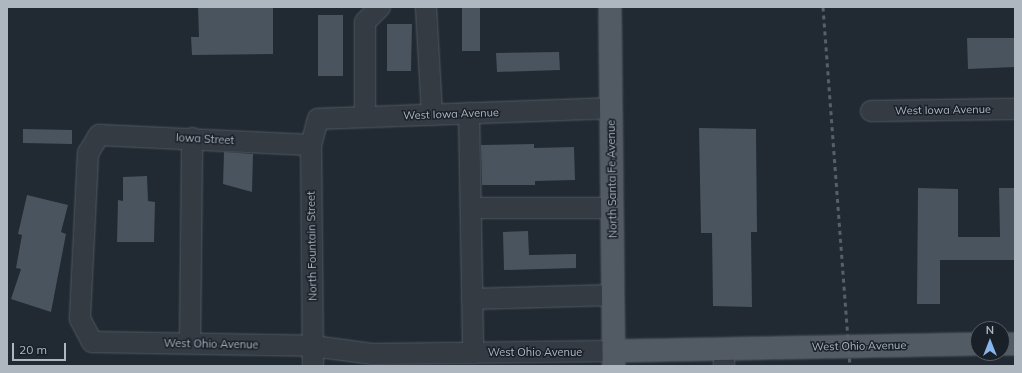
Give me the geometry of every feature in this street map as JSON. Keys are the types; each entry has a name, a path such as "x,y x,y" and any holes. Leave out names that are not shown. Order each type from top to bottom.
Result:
{"main road":[{"name":"North Santa Fe Avenue","path":"610,7 614,359"},
{"name":"West Ohio Avenue","path":"614,359 724,357 970,344"}],"street":[{"path":"365,117 365,22 380,7"},
{"path":"426,7 432,115"},
{"name":"West Iowa Avenue","path":"311,145 318,119 612,108"},
{"name":"West Iowa Avenue","path":"871,111 1015,109"},
{"path":"469,113 473,353"},
{"name":"Iowa Street","path":"92,342 80,319 88,153 99,135 192,138 311,145"},
{"path":"190,343 192,138"},
{"name":"North Fountain Street","path":"311,145 313,366"},
{"path":"470,208 612,208"},
{"path":"472,299 613,295"},
{"name":"West Ohio Avenue","path":"92,342 313,346 373,354 473,353 614,359"}],"building":[{"path":"198,7 273,7 273,54 192,55 191,37 199,37"},
{"path":"462,7 480,7 480,51 462,51"},
{"path":"318,15 343,15 343,76 318,76"},
{"path":"387,24 412,24 411,71 387,71"},
{"path":"967,38 1015,38 1015,67 968,69"},
{"path":"559,52 560,70 497,72 496,53"},
{"path":"699,128 756,129 757,232 751,232 752,307 713,306 712,233 701,233"},
{"path":"23,129 72,130 72,144 23,143"},
{"path":"534,144 534,148 574,147 575,180 535,181 535,185 482,185 481,145"},
{"path":"224,152 253,154 252,192 223,184"},
{"path":"147,176 148,201 155,202 154,242 117,242 118,200 123,201 123,177"},
{"path":"918,188 958,189 958,237 1000,237 999,188 1015,188 1015,260 940,260 940,304 917,304"},
{"path":"27,195 68,205 61,232 66,234 51,312 11,299 21,269 16,268 22,235 18,234"},
{"path":"528,231 529,255 576,254 576,268 504,270 503,232"}],"railway":[{"path":"823,7 850,366"}]}
